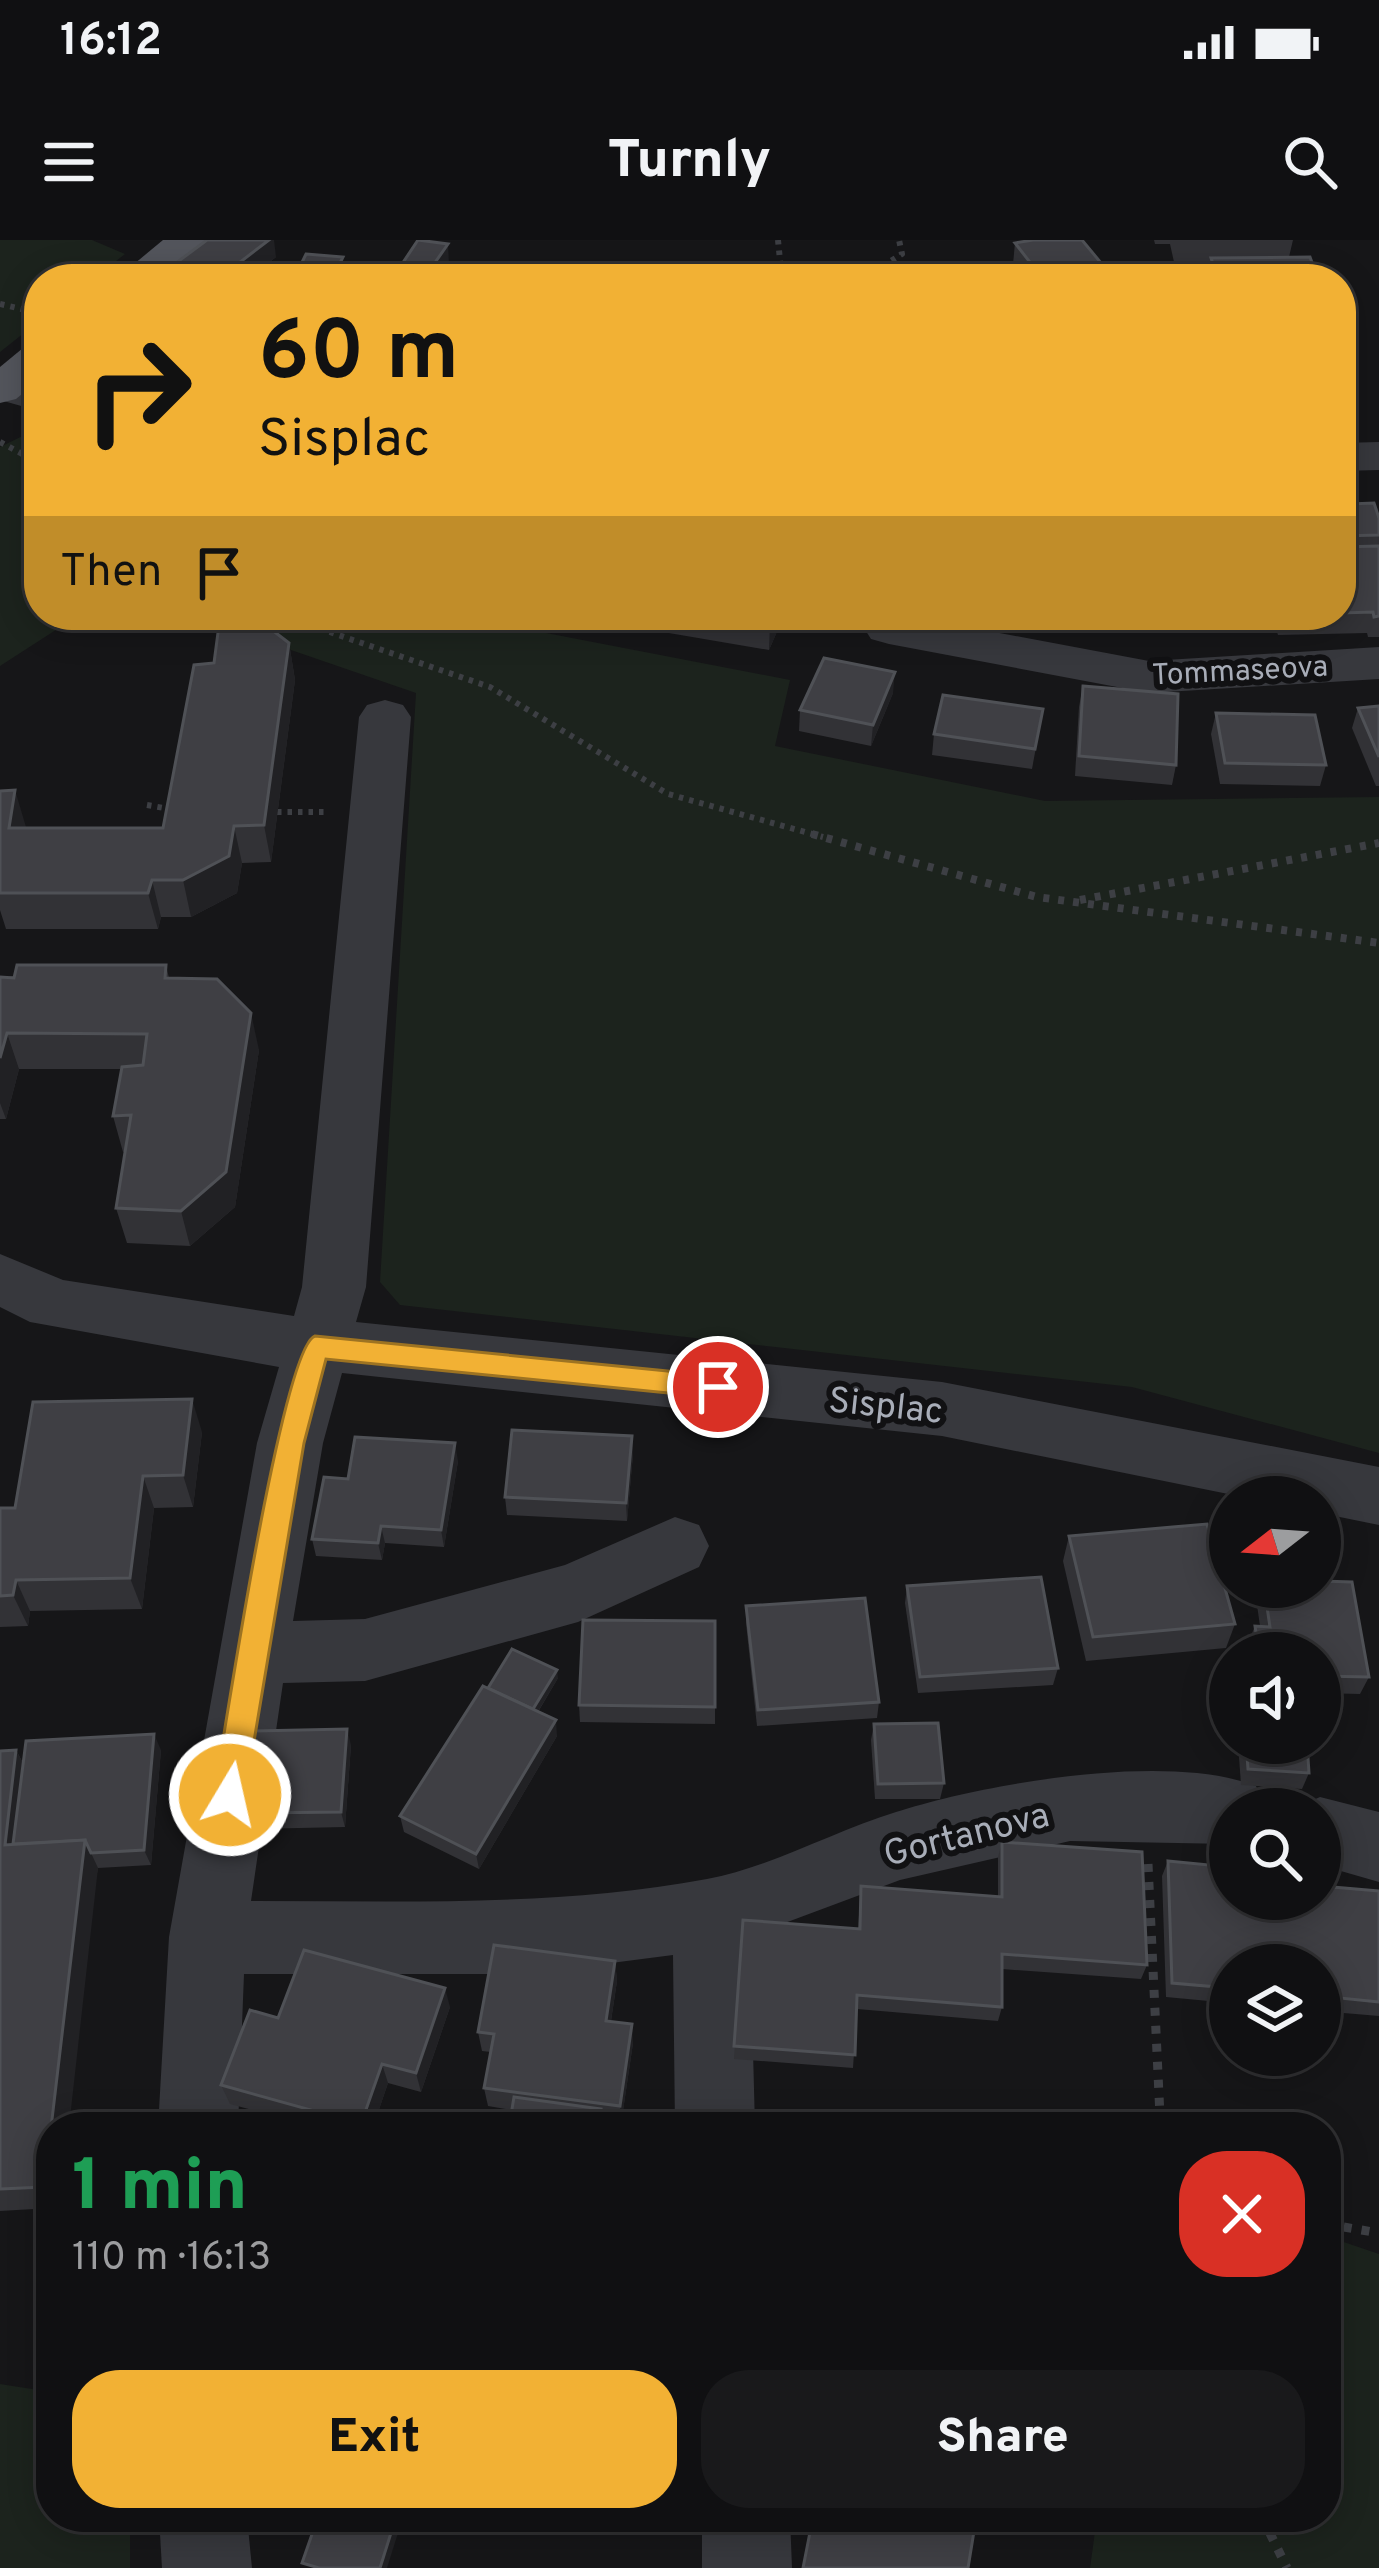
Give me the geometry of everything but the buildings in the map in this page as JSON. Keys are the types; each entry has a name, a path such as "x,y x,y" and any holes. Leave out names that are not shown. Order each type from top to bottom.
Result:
{"main road":[{"path":"158,264 191,240"}],"street":[{"name":"Tommaseova","path":"901,630 1149,676 1379,663"},
{"path":"199,2112 207,1937 252,1654 290,1443 334,1287 385,717"},
{"name":"Sisplac","path":"0,1279 53,1304 315,1347 942,1409 1379,1496"},
{"path":"252,1654 364,1650 578,1592 675,1546"},
{"name":"Gortanova","path":"207,1937 526,1938 711,1914 900,1845 1070,1808 1209,1810"},
{"path":"1341,1837 1379,1847"},
{"path":"711,1914 715,2112"},
{"path":"204,2532 207,2568"},
{"path":"746,2532 746,2568"}],"path":[{"path":"886,264 902,254 899,240"},
{"path":"324,630 490,687 668,794 1070,902 1379,943"},
{"path":"147,805 182,812"},
{"path":"1070,902 1379,843"},
{"path":"1145,1808 1160,2112"},
{"path":"1341,2227 1379,2233"},
{"path":"1269,2532 1287,2568"}],"shaded area":[{"path":"0,240 92,240 125,254 112,264 24,264 24,333 0,352"},
{"path":"24,435 24,630 56,630 0,666 0,447"},
{"path":"258,630 541,630 790,680 775,746 1045,801 1379,797 1379,1453 1132,1387 400,1305 380,1282 416,693 291,650"},
{"path":"1341,2241 1379,2254 1379,2568 1090,2568 1095,2532 1341,2532"},
{"path":"0,2384 36,2390 36,2532 130,2532 130,2568 0,2568"}],"route":[{"path":"230,1795 290,1443 315,1347 718,1387"}]}
